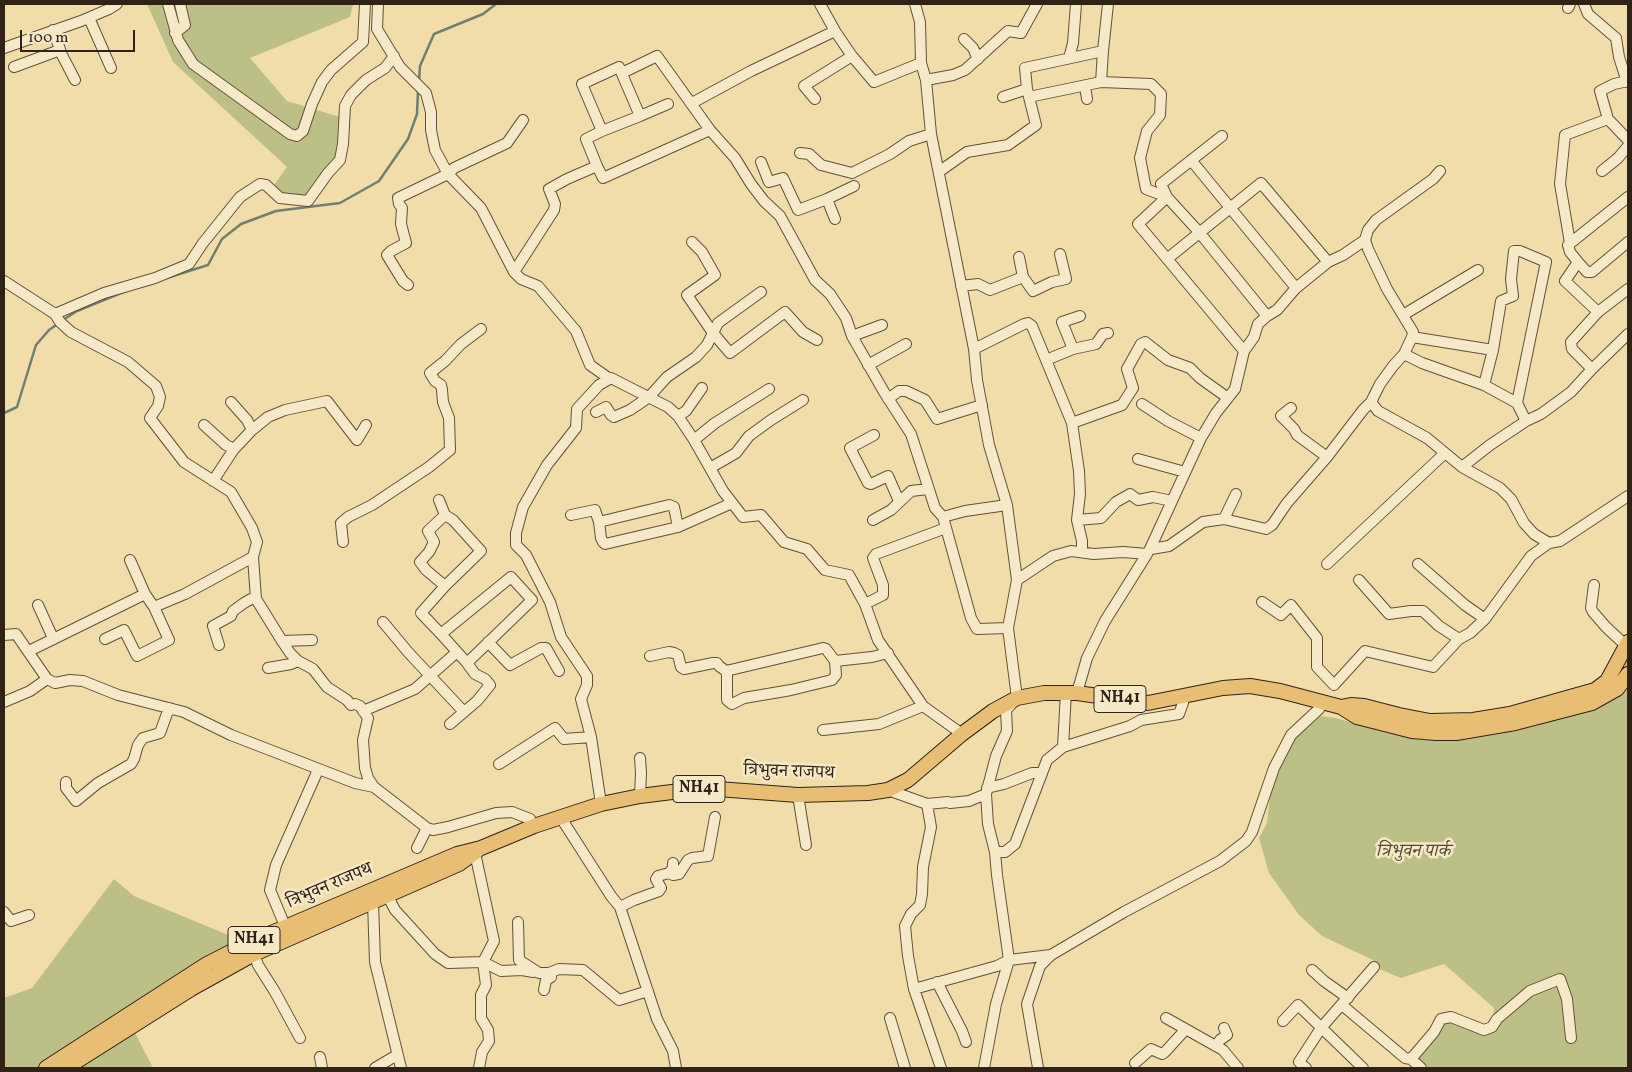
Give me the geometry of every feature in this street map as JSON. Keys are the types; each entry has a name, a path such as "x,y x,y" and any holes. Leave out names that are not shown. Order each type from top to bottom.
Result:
{"highway":[{"name":"NH41","path":"962,734 993,711 1017,698 1044,693 1071,692 1148,702 1223,688 1250,686 1280,691 1341,707 1356,717 1412,731 1436,734 1595,690 1608,681 1628,643"},
{"name":"NH41","path":"1473,725 1515,723 1592,703 1617,689 1628,674"},
{"name":"त्रिभुवन राजपथ","path":"46,1068 180,980 239,947 286,926 385,891 457,854 478,850 534,826 601,804 640,796 704,788 798,795 868,794 888,790 898,786 920,771 962,734"},
{"name":"त्रिभुवन राजपथ","path":"66,1068 191,989 254,954 373,902 385,891"}],"street":[{"path":"4,48 89,18 117,4"},
{"path":"168,4 175,33 193,64 290,134 297,136 303,131 322,82 331,70 363,42 365,4"},
{"path":"175,33 185,25 180,4"},
{"path":"378,4 377,29 400,67 426,93 431,112 431,130 435,150 448,174 481,208 514,272 521,278 538,286 576,330 590,365 607,377 668,407 678,416 742,517 761,515 784,542 807,549 825,570 849,575 865,604 878,640 923,706 962,734"},
{"path":"820,4 852,56 874,82 921,63"},
{"path":"915,4 920,22 921,63 926,80 931,134 940,171 974,349 982,406 990,445 1007,505 1017,580 1008,628 1017,698 1006,710 1007,731 996,756 987,791 988,824 995,852 1009,960 996,1004 984,1068"},
{"path":"926,80 953,75 965,70 1008,31 1021,33 1037,4"},
{"path":"1069,58 1073,43 1076,4"},
{"path":"1101,82 1108,4"},
{"path":"1584,4 1588,14 1616,38 1619,57 1628,81 1614,84 1600,91 1608,119 1628,140"},
{"path":"89,18 111,68"},
{"path":"53,30 60,50 75,80"},
{"path":"692,103 752,70 835,31"},
{"path":"964,39 978,59"},
{"path":"14,67 60,50"},
{"path":"940,171 967,152 1008,145 1036,125 1028,93 1025,68 1103,51"},
{"path":"57,318 104,293 156,278 189,264 203,243 240,197 260,184 266,185 280,198 308,202 328,173 340,160 343,144 345,106 351,94 366,80 385,68 394,56"},
{"path":"622,73 657,56 710,130 735,158 764,201 780,216 815,280 830,294 846,318 852,336 868,365 911,434 935,508 943,517 972,618 978,629 1008,628"},
{"path":"815,100 803,84 852,56"},
{"path":"602,131 582,84 619,67 640,116"},
{"path":"1003,97 1085,86 1101,82 1151,84 1161,94 1160,115 1147,131 1140,158 1146,189 1168,197"},
{"path":"1085,86 1087,99"},
{"path":"668,104 586,139 603,178 710,130"},
{"path":"1608,119 1565,135 1560,184 1570,243 1568,245 1570,252 1578,262 1587,272 1592,272 1628,242"},
{"path":"408,286 387,255 391,250 406,243 401,224 402,208 398,198 448,174 454,168 507,142 523,120"},
{"path":"800,153 809,154 821,165 852,173 890,154 909,141 931,134"},
{"path":"1222,136 1161,184 1168,197 1267,316"},
{"path":"1602,171 1618,158 1628,146"},
{"path":"1191,160 1296,288"},
{"path":"761,162 769,182 783,178 798,210 854,186"},
{"path":"514,272 554,210 555,204 549,189 597,166"},
{"path":"1017,580 1053,556 1071,551 1094,554 1149,551 1170,546 1203,522 1224,519 1266,529 1272,525 1371,402 1380,384 1404,354 1413,332 1387,289 1366,240 1368,230 1376,220 1440,172"},
{"path":"1167,258 1261,183 1328,262"},
{"path":"1168,197 1138,224 1244,352"},
{"path":"1570,243 1628,197"},
{"path":"826,199 835,219"},
{"path":"1062,748 1071,692 1109,613 1149,551 1201,438 1235,389 1244,352 1254,337 1258,324 1277,310 1296,288 1328,262 1366,240"},
{"path":"692,242 702,252 714,275 687,296 713,333 730,353 785,312 803,332 818,340"},
{"path":"1484,386 1493,350 1501,301 1513,296 1511,279 1514,251 1520,250 1546,262 1517,403"},
{"path":"1019,257 1023,277 1032,291 1052,282 1066,279 1060,254"},
{"path":"1578,262 1565,281 1598,312"},
{"path":"1403,315 1478,270"},
{"path":"961,286 978,284 990,290 1023,277"},
{"path":"4,281 57,318 71,332 128,362 156,386 160,398 158,406 150,418 184,462 231,492 252,528 256,542 253,557 256,599 282,641 290,653 298,661 313,669 327,687 347,700 351,705 360,706 368,718 363,740 364,768 374,787 427,828 439,829 496,813 512,812 530,819 534,826"},
{"path":"1592,369 1572,349 1571,342 1598,312 1628,289"},
{"path":"596,412 606,407 614,417 630,410 649,396 667,377 696,357 707,345 718,323 761,292"},
{"path":"1073,350 1062,322 1080,316"},
{"path":"974,349 1028,324 1032,326 1072,423 1079,471 1080,494 1077,520 1082,541 1082,552"},
{"path":"852,336 882,325"},
{"path":"343,542 341,523 348,517 372,506 430,467 450,450 449,418 443,402 442,390 430,372 481,329"},
{"path":"1046,360 1096,344 1103,334 1108,333"},
{"path":"1462,467 1490,445 1526,421 1541,414 1571,392 1628,334"},
{"path":"1412,337 1493,350"},
{"path":"1072,423 1122,405 1133,388 1127,369 1141,344 1145,342 1168,360 1190,368 1200,378 1228,398"},
{"path":"868,365 906,344"},
{"path":"1404,354 1422,364 1484,386 1517,403 1526,421"},
{"path":"601,804 592,737 581,699 587,685 587,676 561,637 550,602 526,555 516,545 516,533 523,507 542,474 576,428 578,409 599,386 611,378"},
{"path":"678,416 686,411 702,388"},
{"path":"694,440 715,422 770,389"},
{"path":"888,398 898,392 906,391 926,400 937,419 982,406"},
{"path":"710,468 736,453 748,436 803,400"},
{"path":"213,481 234,450 252,430 268,417 285,410 327,401 357,440 366,425"},
{"path":"232,402 252,430"},
{"path":"1371,402 1378,411 1427,438 1462,467 1500,488 1511,499 1524,523 1534,534 1549,542"},
{"path":"1142,404 1168,421 1201,438"},
{"path":"1291,408 1281,416 1294,429 1297,435 1328,457"},
{"path":"204,425 234,450"},
{"path":"874,436 850,448 868,483 871,484 888,476 899,502"},
{"path":"1326,564 1445,453"},
{"path":"1138,459 1185,472"},
{"path":"873,520 891,510 911,491 928,489"},
{"path":"1077,520 1101,518 1116,502 1130,494 1138,500 1153,497 1172,501"},
{"path":"1224,519 1236,494"},
{"path":"1262,602 1282,615 1291,605 1317,638 1318,667 1334,684 1365,651 1433,667 1459,639 1470,633 1484,619 1531,556 1549,542 1560,541 1628,496"},
{"path":"439,500 481,551 445,586 421,613 476,674 485,679 490,685 477,701 450,724"},
{"path":"571,515 595,510 601,538 605,544 678,527 732,503"},
{"path":"598,522 669,505 674,507 678,527"},
{"path":"943,517 965,511 1007,505"},
{"path":"445,586 438,582 420,562 429,552 434,542 428,531 453,516"},
{"path":"865,604 883,595 883,585 873,558 876,554 946,528"},
{"path":"154,606 185,594 253,557"},
{"path":"105,639 124,630 137,656 169,640 130,560"},
{"path":"1418,564 1484,619"},
{"path":"441,634 511,577 532,600 467,663"},
{"path":"1359,580 1389,614 1423,611 1439,626 1459,639"},
{"path":"1594,585 1591,608 1593,612 1621,641 1628,643"},
{"path":"28,651 145,594"},
{"path":"219,645 213,626 231,616 233,611 244,603 251,599 256,599"},
{"path":"38,605 52,638"},
{"path":"383,622 464,712"},
{"path":"4,635 16,634 47,679 55,683 70,680 83,681 118,694 184,712 231,735 318,770 355,783 374,787"},
{"path":"282,641 312,640"},
{"path":"488,642 510,665 541,648 546,648 559,671"},
{"path":"650,656 674,653 678,655 681,668 684,670 713,662 717,663 726,671 727,700 732,704 744,698 791,690 832,680 836,676 835,661 826,649 823,648 726,671"},
{"path":"363,711 415,689 457,652"},
{"path":"835,661 888,653"},
{"path":"268,668 298,661"},
{"path":"4,702 30,691 47,679"},
{"path":"995,852 1005,852 1015,844 1047,760 1062,748 1130,726 1141,720 1179,714 1184,695"},
{"path":"1038,1068 1027,1004 1040,966 1051,955 1124,912 1220,861 1246,840 1252,832 1274,768 1291,735 1319,709 1323,702"},
{"path":"823,730 879,724 923,706"},
{"path":"66,782 66,788 76,801 98,783 131,764 138,745 143,738 160,733 169,708"},
{"path":"499,764 555,728 564,739 592,737"},
{"path":"640,758 640,796"},
{"path":"286,926 270,890 276,865 318,770"},
{"path":"888,790 927,804 948,802 950,804 969,801 987,791 1032,773 1042,773"},
{"path":"798,795 806,845"},
{"path":"927,804 931,827 923,867 922,894 920,905 911,914 906,926 908,956 914,989 941,1068"},
{"path":"620,907 659,891 661,888 656,879 671,868 679,874 688,860 708,856 715,817"},
{"path":"561,818 620,907 657,1019 673,1051 676,1068"},
{"path":"417,848 427,828"},
{"path":"478,850 494,940 483,962 486,985 480,995 481,1018 488,1030 489,1041 482,1052 479,1068"},
{"path":"385,891 394,910 422,942 448,963 483,962 501,971 522,970 544,973 559,969 583,970 619,1000 648,991"},
{"path":"373,902 375,962 401,1068"},
{"path":"4,912 11,921 29,914"},
{"path":"518,922 519,960 551,977 546,980 544,990"},
{"path":"254,954 258,965 300,1038"},
{"path":"914,989 997,966 1009,960 1051,955"},
{"path":"1306,1068 1299,1062 1321,1028 1374,967"},
{"path":"1312,970 1406,1058 1421,1068"},
{"path":"1410,1059 1434,1032 1441,1019 1451,1017 1484,1030 1492,1027 1497,1019 1530,991 1560,979 1567,1000 1571,1038"},
{"path":"937,982 966,1042"},
{"path":"1282,1021 1298,1005 1363,1068"},
{"path":"890,1018 905,1068"},
{"path":"1166,1018 1223,1050 1238,1068"},
{"path":"1216,1046 1227,1035 1224,1028"},
{"path":"1134,1063 1150,1049 1162,1054 1185,1030"},
{"path":"375,1068 397,1055"},
{"path":"320,1057 322,1068"}],"green space":[{"path":"147,4 353,4 350,17 250,58 287,101 343,118 340,160 305,201 271,189 287,167 173,62"},
{"name":"त्रिभुवन पार्क","path":"1628,658 1628,1068 1430,1068 1411,1059 1441,1019 1492,1026 1494,1008 1444,964 1401,978 1379,969 1375,961 1322,936 1299,915 1269,873 1259,838 1267,823 1273,769 1286,745 1319,716 1336,718 1421,740 1460,740 1521,729 1599,707 1607,681"},
{"path":"114,879 134,896 267,951 133,1029 153,1068 4,1068 4,998 32,988"}],"waterway":[{"path":"419,82 420,66 434,34 483,14 496,4"},
{"path":"170,277 208,265 222,239 241,224 276,211 340,203 379,181 408,139 417,114 418,90"},
{"path":"63,320 77,311 126,291"},
{"path":"4,413 17,407 36,345 49,330 59,323"}]}
